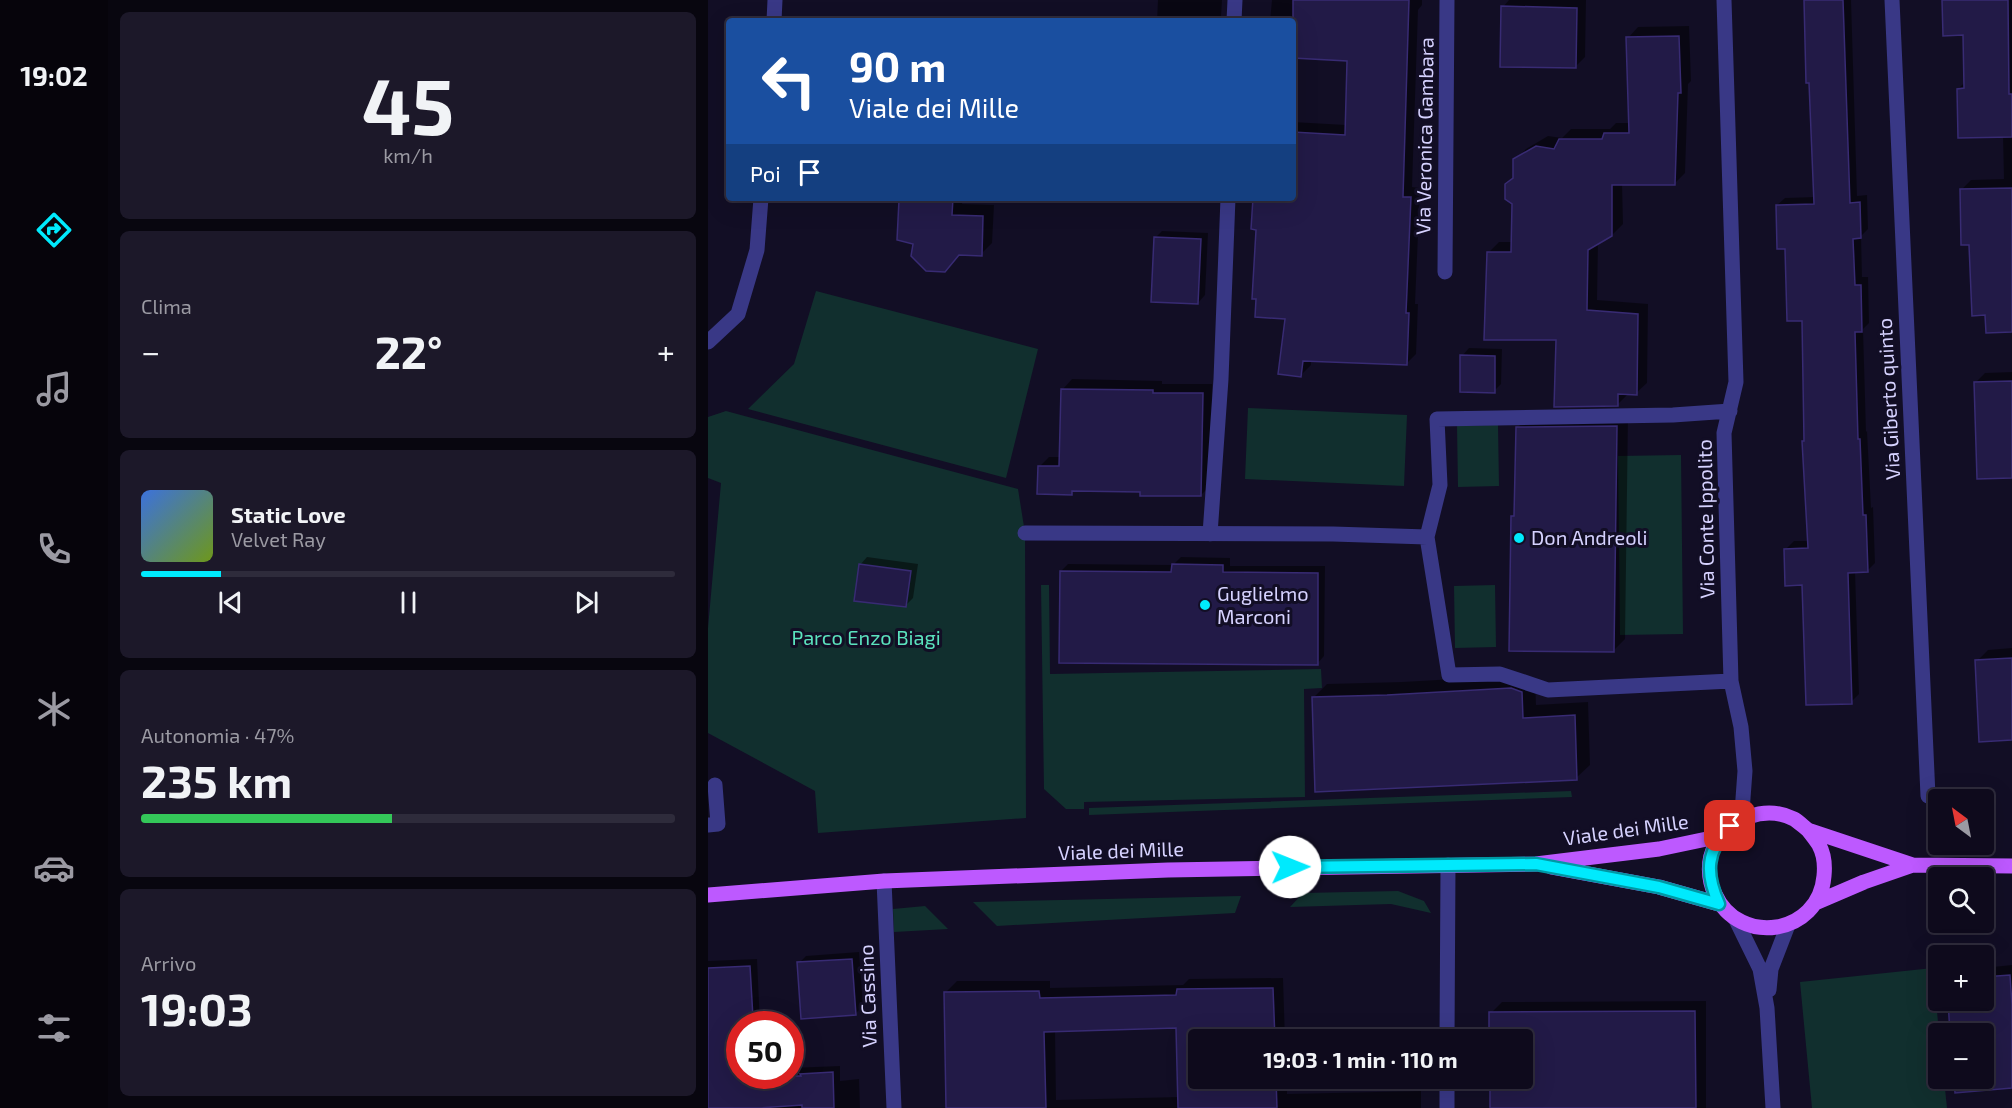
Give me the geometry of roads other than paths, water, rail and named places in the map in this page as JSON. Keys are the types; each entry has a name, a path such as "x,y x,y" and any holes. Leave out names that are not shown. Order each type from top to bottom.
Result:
{"main road":[{"name":"Viale dei Mille","path":"1736,921 1719,904 1712,888 1709,870 1712,852 1730,826 1739,820 1760,813 1777,814 1794,819 1808,830 1913,865 2012,866"},
{"path":"1808,830 1820,846 1825,866 1823,885 1815,903"},
{"name":"Viale dei Mille","path":"708,895 884,881 1168,870 1536,864 1659,849 1721,836"},
{"name":"Viale dei Mille","path":"1536,864 1659,887 1719,904"},
{"name":"Viale dei Mille","path":"1788,925 1803,916 1815,903 1864,882 1913,865"},
{"path":"1736,921 1753,927 1771,929 1788,925"}],"street":[{"path":"774,18 775,0"},
{"path":"1234,18 1235,0"},
{"name":"Via Veronica Gambara","path":"1445,272 1448,0"},
{"name":"Via Conte Ippolito","path":"1724,0 1736,382 1724,433 1731,681 1741,727 1745,771 1742,812 1739,820"},
{"name":"Via Giberto quinto","path":"1892,0 1928,796"},
{"path":"708,342 738,314 757,250 761,201"},
{"path":"1210,534 1221,379 1228,201"},
{"path":"1730,411 1673,415 1437,419 1440,485 1427,537 1449,675 1500,674 1548,690 1731,681"},
{"path":"1025,533 1333,534 1427,537"},
{"path":"708,825 718,824 715,785"},
{"path":"1448,865 1448,1029"},
{"name":"Via Cassino","path":"884,881 894,1108"},
{"path":"1736,921 1760,969 1767,1008 1773,1108"},
{"path":"1767,1008 1771,969 1788,925"},
{"path":"1448,1089 1448,1108"}],"place":[{"name":"Don Andreoli","path":"1519,538"},
{"name":"Guglielmo Marconi","path":"1205,605"}],"park label":[{"name":"Parco Enzo Biagi","path":"866,638"}]}
